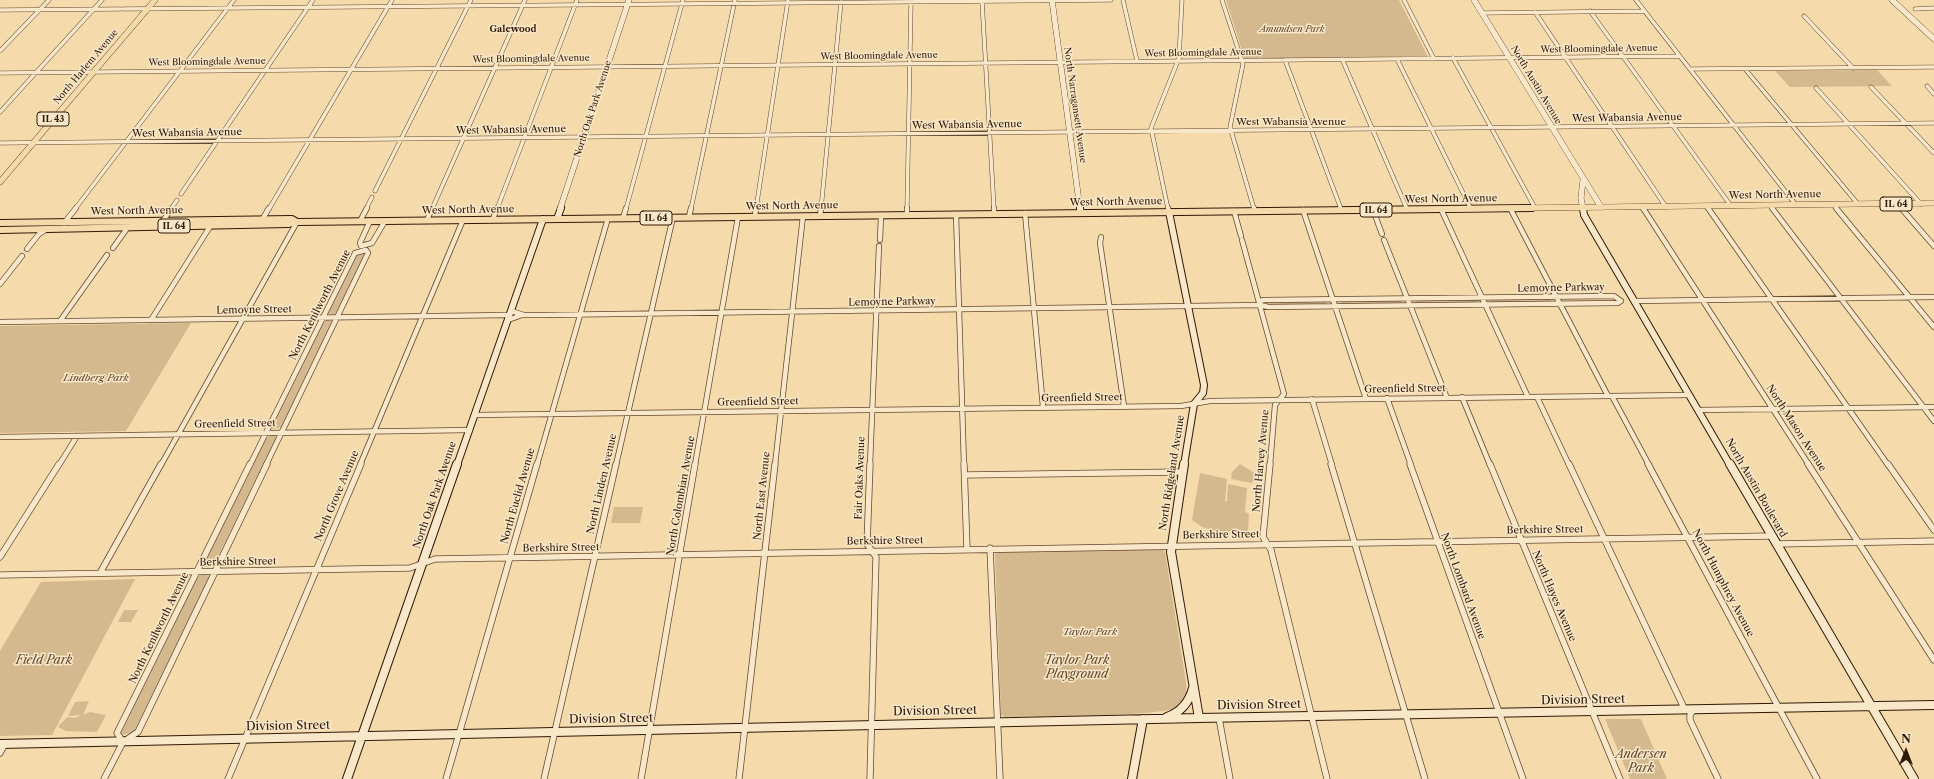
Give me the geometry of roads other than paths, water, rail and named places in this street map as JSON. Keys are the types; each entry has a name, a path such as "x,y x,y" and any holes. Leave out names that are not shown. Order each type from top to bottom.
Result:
{"main road":[{"name":"North Harlem Avenue","path":"0,182 155,0"},
{"name":"West North Avenue","path":"0,222 133,221 161,223 261,222 288,224 297,222 427,220 1471,209 1535,208 1582,205 1601,207 1643,207 1934,204"},
{"name":"West North Avenue","path":"0,230 129,227 161,223"}],"street":[{"path":"0,51 49,0"},
{"path":"0,112 102,0"},
{"path":"60,228 234,0"},
{"path":"181,194 313,0"},
{"path":"261,222 392,0"},
{"path":"375,191 471,0"},
{"path":"427,220 525,0"},
{"path":"493,220 578,0"},
{"name":"North Narragansett Avenue","path":"1052,0 1081,213"},
{"path":"0,10 523,6 628,2 1111,0"},
{"path":"1123,0 1137,61"},
{"path":"1169,212 1151,128 1177,61 1182,0"},
{"path":"1222,0 1243,60 1231,130 1255,211"},
{"path":"1404,0 1434,59"},
{"name":"North Austin Avenue","path":"1474,0 1582,180 1601,207"},
{"path":"1636,0 1796,205"},
{"path":"1892,0 1934,39"},
{"path":"982,1 994,214"},
{"name":"North Oak Park Avenue","path":"557,219 628,2"},
{"path":"623,218 682,2"},
{"path":"689,217 735,2"},
{"path":"755,216 788,2"},
{"path":"820,216 841,2"},
{"path":"907,215 911,2"},
{"path":"1915,9 1934,8"},
{"path":"1481,13 1644,11"},
{"path":"1535,12 1666,206"},
{"path":"1590,12 1731,206"},
{"path":"1804,16 1853,68"},
{"name":"West Bloomingdale Avenue","path":"0,72 1680,56"},
{"path":"1453,58 1535,208"},
{"path":"1342,59 1407,209"},
{"path":"1397,59 1471,209"},
{"path":"1285,60 1341,210"},
{"path":"1690,69 1934,67"},
{"path":"1744,69 1858,204"},
{"path":"1926,86 1934,94"},
{"path":"1871,87 1934,153"},
{"path":"1816,88 1921,204"},
{"name":"West Wabansia Avenue","path":"0,143 1934,123"},
{"path":"1582,180 1582,205"},
{"path":"1582,205 1586,199 1588,188"},
{"path":"360,221 372,197"},
{"path":"161,223 177,200"},
{"path":"1898,204 1934,246"},
{"name":"North Austin Boulevard","path":"1582,205 1584,216 1914,779"},
{"path":"1770,205 1934,421"},
{"path":"1834,205 1934,327"},
{"path":"1707,206 1934,530"},
{"name":"North Mason Avenue","path":"1643,207 1934,660"},
{"name":"North Humphrey Avenue","path":"1510,208 1556,297 1688,537 1817,779"},
{"path":"1441,209 1528,397"},
{"path":"1303,210 1366,399"},
{"path":"1372,210 1382,234"},
{"name":"North Harvey Avenue","path":"1234,211 1284,394 1281,400 1275,405 1262,537 1271,550 1327,779"},
{"name":"North Ridgeland Avenue","path":"1169,212 1168,218 1204,384 1203,393 1194,404 1171,545 1199,718"},
{"path":"1025,213 1043,407"},
{"path":"956,214 967,549"},
{"path":"880,215 880,240"},
{"name":"North East Avenue","path":"740,779 803,216"},
{"name":"North Linden Avenue","path":"544,779 673,217"},
{"name":"North Colombian Avenue","path":"641,779 738,217"},
{"name":"North Euclid Avenue","path":"446,779 608,218"},
{"name":"North Oak Park Avenue","path":"348,779 543,219"},
{"name":"North Grove Avenue","path":"228,779 462,220"},
{"path":"113,248 133,221"},
{"name":"North Kenilworth Avenue","path":"370,221 360,243 361,246 368,246 374,240 385,221"},
{"path":"100,573 297,222"},
{"path":"151,320 212,223"},
{"path":"27,249 42,230"},
{"path":"1101,237 1100,242 1124,406"},
{"path":"1384,240 1446,398"},
{"name":"Fair Oaks Avenue","path":"870,779 876,557 867,544 879,246"},
{"name":"North Kenilworth Avenue","path":"361,250 366,250 368,253 337,318 138,733 122,742 116,734 322,318 355,253 361,250"},
{"path":"60,321 107,255"},
{"path":"0,284 22,256"},
{"name":"Lemoyne Parkway","path":"509,315 1260,305 1268,307 1618,303 1621,300 1614,296 1333,299 1264,300 1260,301 1260,305"},
{"path":"1634,301 1934,297"},
{"name":"Lemoyne Parkway","path":"509,315 524,315"},
{"name":"Lemoyne Street","path":"0,322 509,315"},
{"name":"Greenfield Street","path":"475,415 1124,406 1194,404 1210,401 1312,399 1689,395"},
{"path":"1537,396 1689,710 1690,720 1718,779"},
{"name":"North Lombard Avenue","path":"1387,398 1523,779"},
{"name":"North Hayes Avenue","path":"1462,398 1620,779"},
{"path":"1312,399 1425,779"},
{"path":"1698,410 1934,407"},
{"name":"Greenfield Street","path":"0,437 470,430"},
{"path":"0,557 77,436"},
{"path":"965,475 1182,472"},
{"name":"Berkshire Street","path":"0,575 410,568 435,559 1267,543 1771,536"},
{"path":"1776,544 1934,541"},
{"path":"990,548 1000,779"},
{"path":"1162,719 1180,710 1188,703 1193,684"},
{"name":"Division Street","path":"3,744 1143,719 1934,705"},
{"path":"1218,718 1230,779"},
{"path":"1132,779 1143,719"},
{"path":"104,779 122,742"},
{"path":"0,754 3,744"}],"district":[{"name":"Galewood","path":"513,29"}],"park label":[{"name":"Amundsen Park","path":"1292,29"},
{"name":"Lindberg Park","path":"96,378"},
{"name":"Taylor Park","path":"1090,632"},
{"name":"Field Park","path":"44,661"},
{"name":"Taylor Park Playground","path":"1077,668"},
{"name":"Andersen Park","path":"1641,762"}]}
